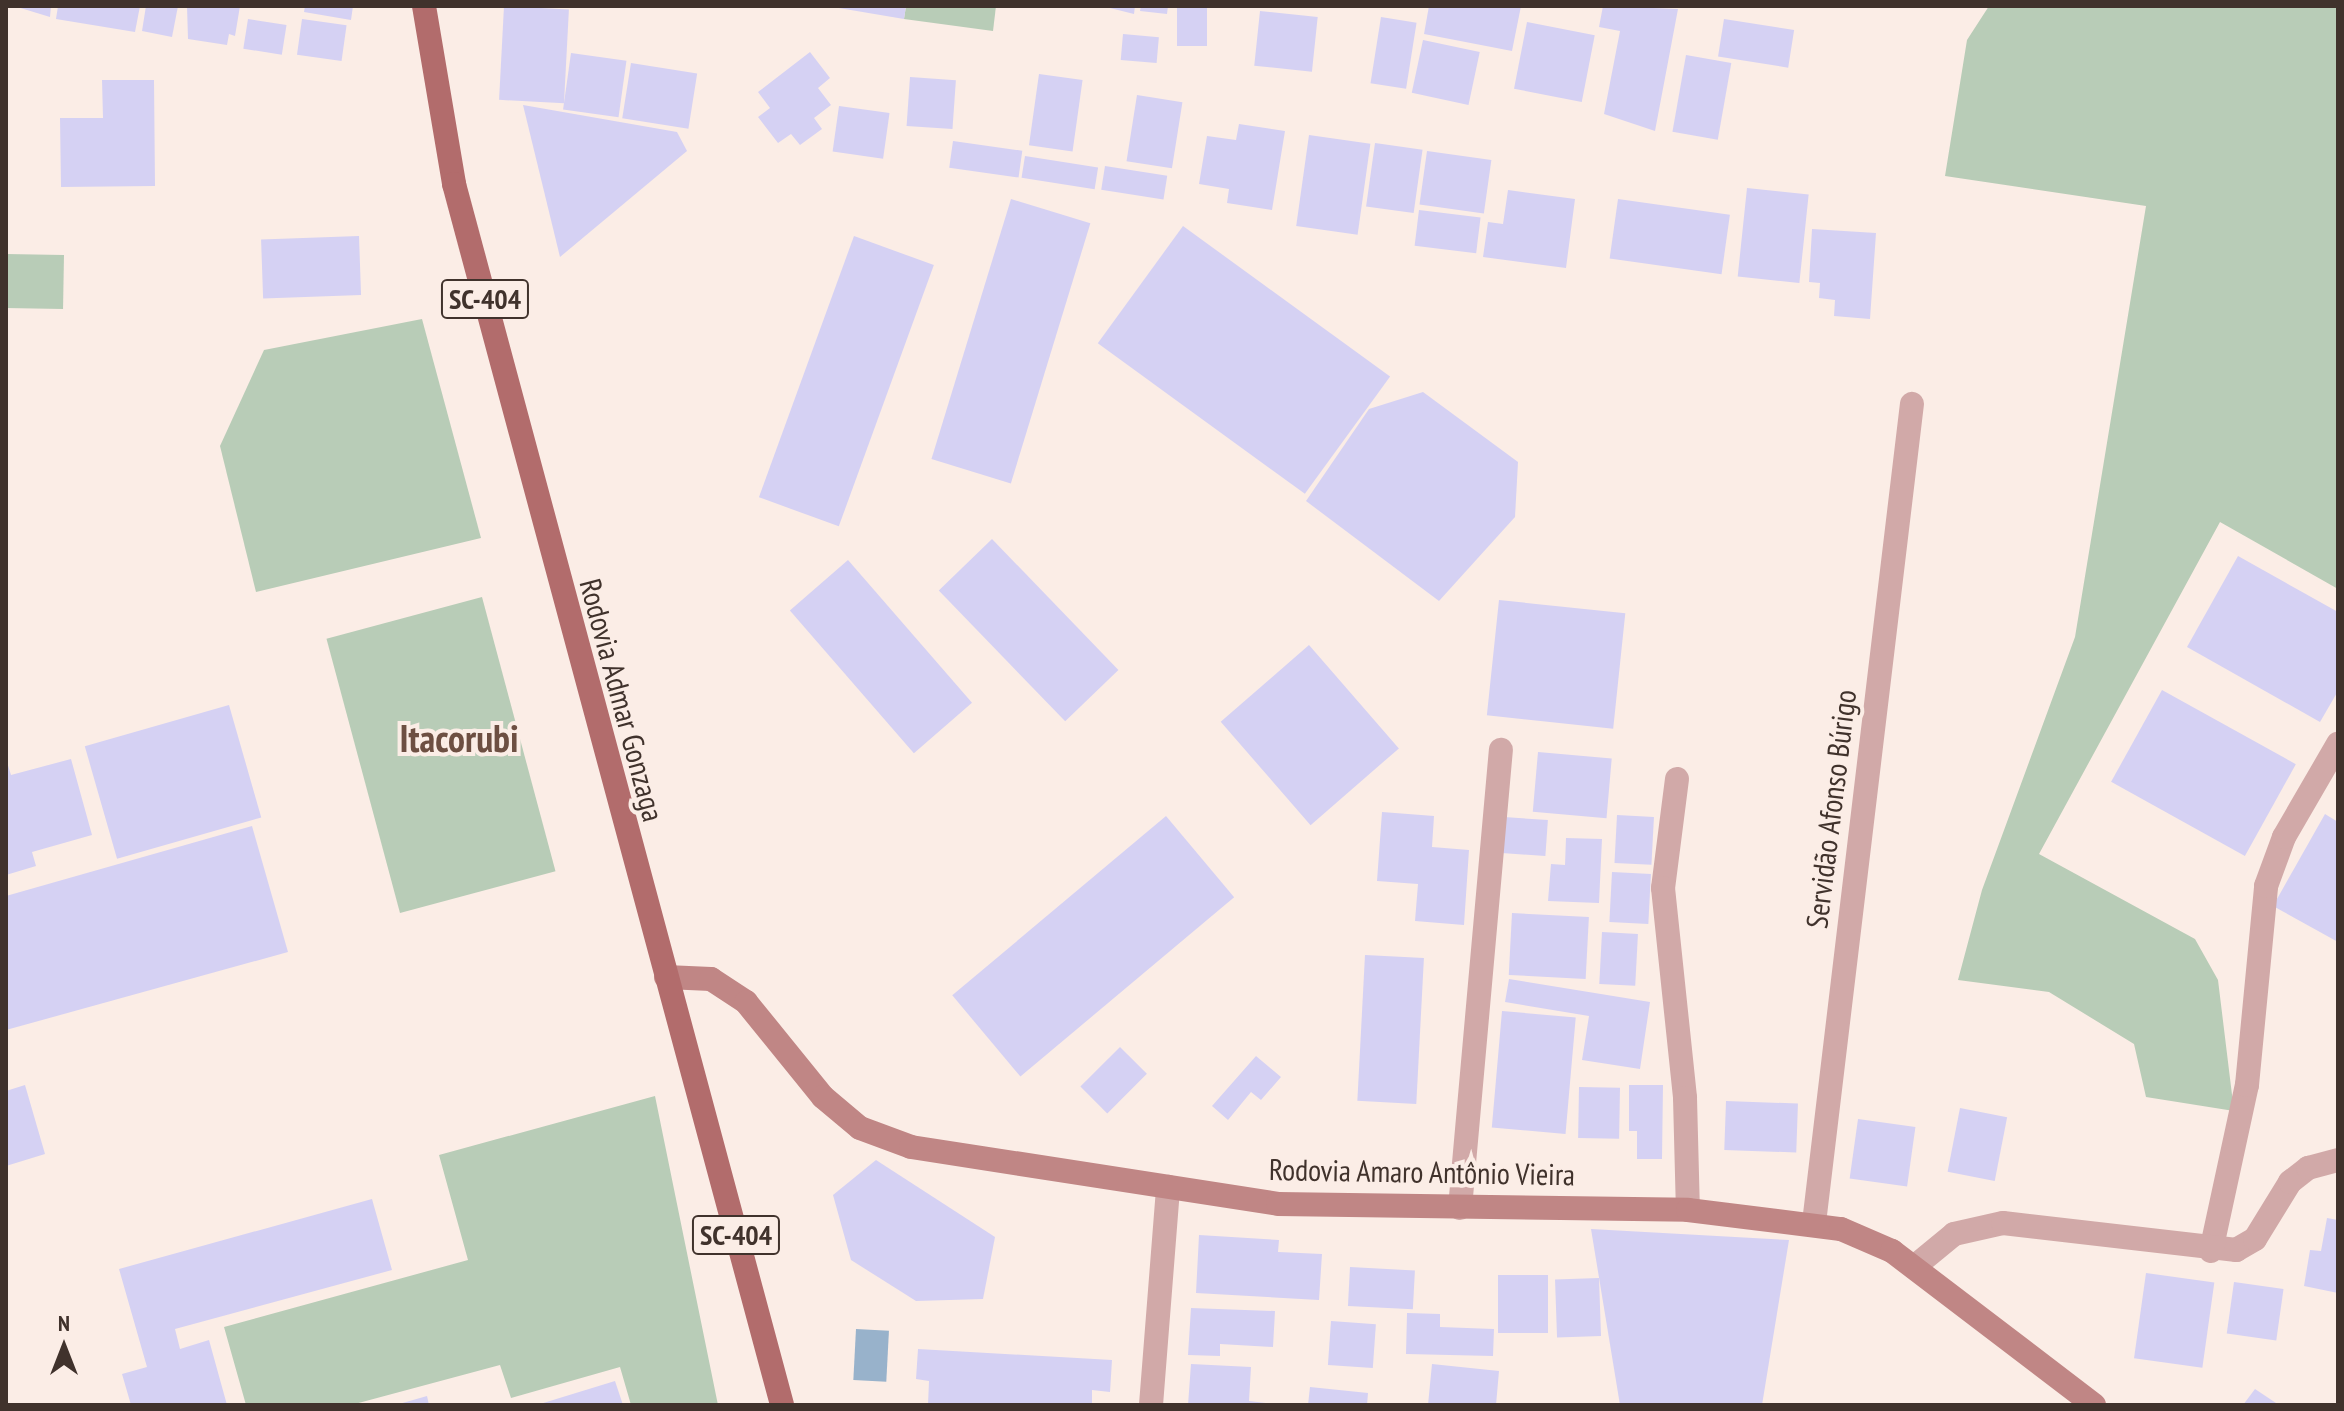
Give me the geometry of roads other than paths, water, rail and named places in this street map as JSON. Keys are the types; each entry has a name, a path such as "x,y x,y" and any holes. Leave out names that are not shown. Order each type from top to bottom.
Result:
{"main road":[{"name":"Rodovia Admar Gonzaga","path":"424,6 454,184 782,1405"},
{"name":"Rodovia Amaro Antônio Vieira","path":"666,977 711,979 746,1002 823,1097 860,1128 911,1147 1324,1208 1688,1210 1814,1223 1869,1239 1914,1267 2094,1405"}],"street":[{"name":"Servidão Afonso Búrigo","path":"1814,1223 1912,404"},
{"path":"2211,1251 2247,1085 2266,886 2284,837 2338,744"},
{"path":"1460,1208 1501,750"},
{"path":"1677,779 1663,888 1685,1098 1688,1210"},
{"path":"1914,1267 1954,1234 2003,1223 2211,1251 2236,1250 2255,1239 2290,1182 2308,1168 2338,1160"},
{"path":"1151,1405 1168,1187"}],"water":[{"path":"856,1329 889,1331 886,1382 853,1380"}],"district":[{"name":"Itacorubi","path":"459,738"}]}
